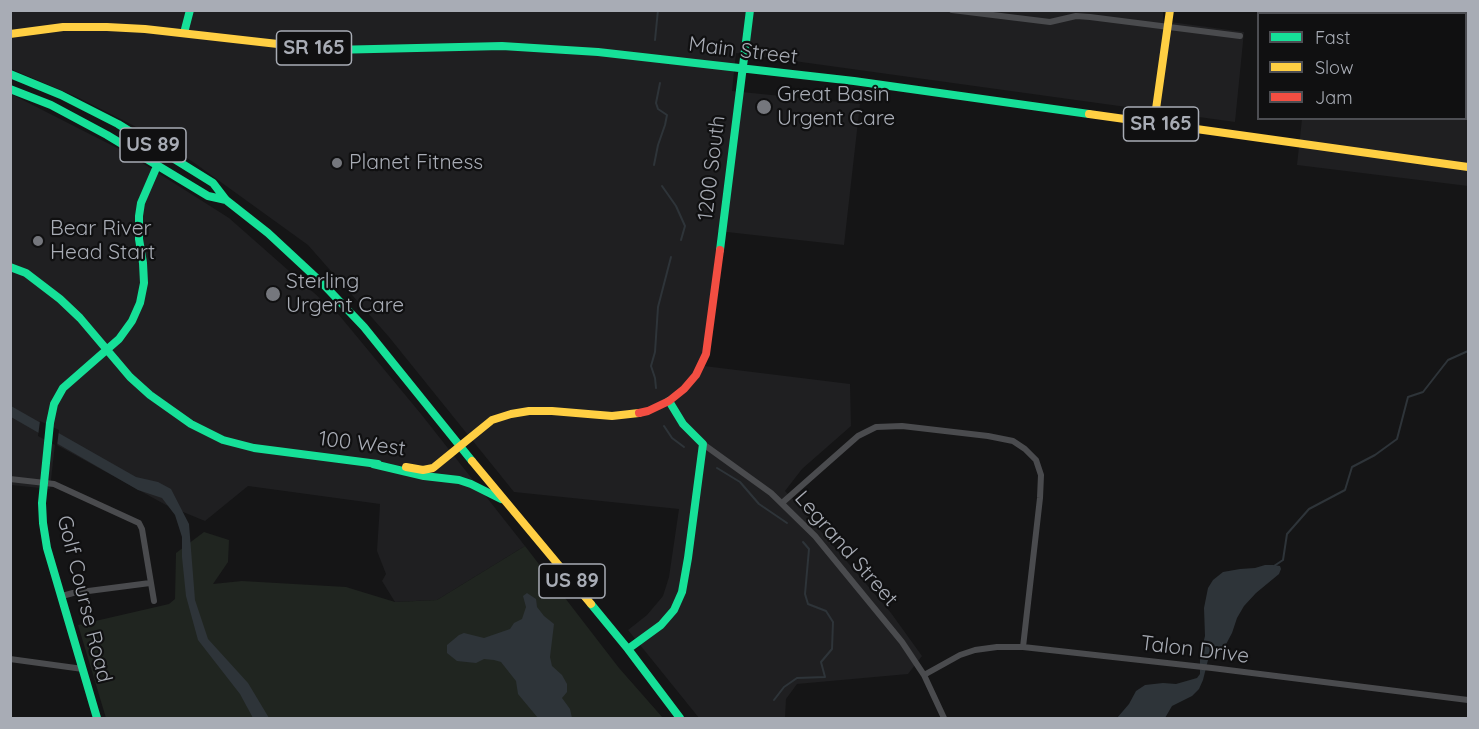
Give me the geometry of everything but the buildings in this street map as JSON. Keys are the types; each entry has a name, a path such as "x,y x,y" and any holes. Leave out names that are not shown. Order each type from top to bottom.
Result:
{"main road":[{"path":"184,33 190,10"},
{"name":"1200 South","path":"710,331 750,10"},
{"path":"1154,123 1170,10"},
{"name":"Main Street","path":"10,34 63,27 136,28 332,50 502,46 598,52 854,81 1468,167"},
{"name":"US 89","path":"10,74 61,95 118,124 213,183 226,200 268,233 324,285 385,351 627,649 680,718"},
{"name":"US 89","path":"10,89 69,114 208,196 226,200"},
{"name":"Golf Course Road","path":"97,718 47,548 43,523 42,504 50,423 54,404 63,388 107,351 126,331 140,303 144,283 139,216 141,203 158,166"},
{"name":"100 West","path":"10,267 26,273 60,299 80,318 130,377 150,395 191,424 223,440 254,448 423,470 433,468 492,420 511,414 552,411 628,416 648,411 669,401 696,375 706,354 710,331"},
{"name":"Legrand Street","path":"669,401 683,424 703,444"},
{"path":"627,649 661,625 674,610 682,592 703,444"},
{"path":"372,464 424,476 459,480 507,502"}],"street":[{"path":"952,10 1050,22 1076,16 1240,36"},
{"path":"782,503 858,436 876,427 902,426 1013,441 1036,460 1041,475 1023,647"},
{"name":"Legrand Street","path":"703,444 771,493 815,536 902,642 924,675 944,718"},
{"path":"10,479 54,484 138,523 142,529 154,602"},
{"path":"62,596 150,583"},
{"name":"Talon Drive","path":"924,675 960,655 975,650 1023,647 1468,700"},
{"path":"10,659 83,669"}],"shaded area":[{"path":"1163,10 1163,21 1244,32 1235,122 736,53 732,91 860,104 844,245 718,231 704,366 850,384 851,426 802,469 785,491 891,613 922,656 908,674 797,684 786,699 785,718 699,718 628,630 647,615 663,596 669,577 679,509 514,492 389,337 308,245 193,162 150,134 77,97 11,69 10,11"},
{"path":"1386,10 1468,11 1468,186 1297,165 1302,120 1467,120 1467,12 1386,12"},
{"path":"11,94 125,152 229,218 339,315 525,546 437,600 395,602 382,581 386,574 377,551 380,504 248,486 205,521 166,505 55,444 50,489 11,485"},
{"path":"11,406 136,477 158,482 171,489 189,524 195,600 208,639 248,683 269,718 253,718 240,694 198,640 186,596 182,537 175,515 162,498 138,490 11,417"},
{"path":"204,532 229,540 228,562 213,584 242,581 346,587 395,602 437,600 525,546 619,668 663,718 106,718 78,625 169,604 175,599 176,553"},
{"path":"1265,565 1280,566 1279,574 1244,606 1224,648 1209,656 1199,689 1192,696 1172,706 1165,718 1117,718 1136,691 1145,685 1176,684 1197,678 1200,674 1200,656 1205,636 1204,608 1208,588 1213,580 1223,572"},
{"path":"527,593 536,599 537,607 554,624 550,657 552,666 562,675 567,684 567,692 562,698 570,709 572,718 538,718 518,694 516,681 501,662 484,659 476,663 457,661 447,653 447,645 464,633 484,638 510,629 514,623 522,619 526,607 523,596"}],"pier":[{"path":"40,421 59,430 57,446 38,436"}],"waterway":[{"path":"655,40 658,10"},
{"path":"654,165 667,115 658,109 656,103 660,83"},
{"path":"662,186 676,206 685,226 681,240"},
{"path":"656,388 651,366 655,352 658,307 671,257"},
{"path":"1274,566 1283,560 1287,534 1309,509 1345,490 1352,467 1375,455 1397,439 1408,397 1423,392 1448,360 1468,351"},
{"path":"664,426 672,438 684,447"},
{"path":"717,468 740,482 759,504 787,523"},
{"path":"774,700 784,687 797,678 825,677 821,662 832,649 833,622 826,611 808,604 805,594 809,549 803,542"}],"traffic: fast":[{"path":"184,33 190,10"},
{"path":"720,250 750,10"},
{"path":"331,50 502,46 598,52 854,81 1089,114"},
{"path":"10,74 61,95 118,124 213,183 226,200 268,233 324,285 364,327 472,461"},
{"path":"10,89 51,105 107,135 208,196 226,200"},
{"path":"97,718 47,548 43,523 42,503 50,423 54,404 63,388 119,339 132,321 140,303 144,283 139,216 141,203 157,166"},
{"path":"10,267 26,273 60,299 80,318 130,377 150,395 191,424 223,440 254,448 378,464"},
{"path":"628,649 661,625 674,610 682,592 688,558 703,444 683,424 669,401"},
{"path":"373,464 424,476 459,480 501,499"},
{"path":"591,604 680,718"}],"traffic: slow":[{"path":"1154,123 1170,10"},
{"path":"10,34 63,27 107,27 145,29 331,50"},
{"path":"1089,114 1468,167"},
{"path":"406,467 423,470 433,468 492,420 511,414 529,411 612,416 639,413"},
{"path":"472,461 591,604"}],"traffic: jam":[{"path":"639,413 669,401 696,375 706,354 720,250"}],"place":[{"name":"Great Basin Urgent Care","path":"764,107"},
{"name":"Planet Fitness","path":"337,163"},
{"name":"Bear River Head Start","path":"38,241"},
{"name":"Sterling Urgent Care","path":"273,294"}]}
